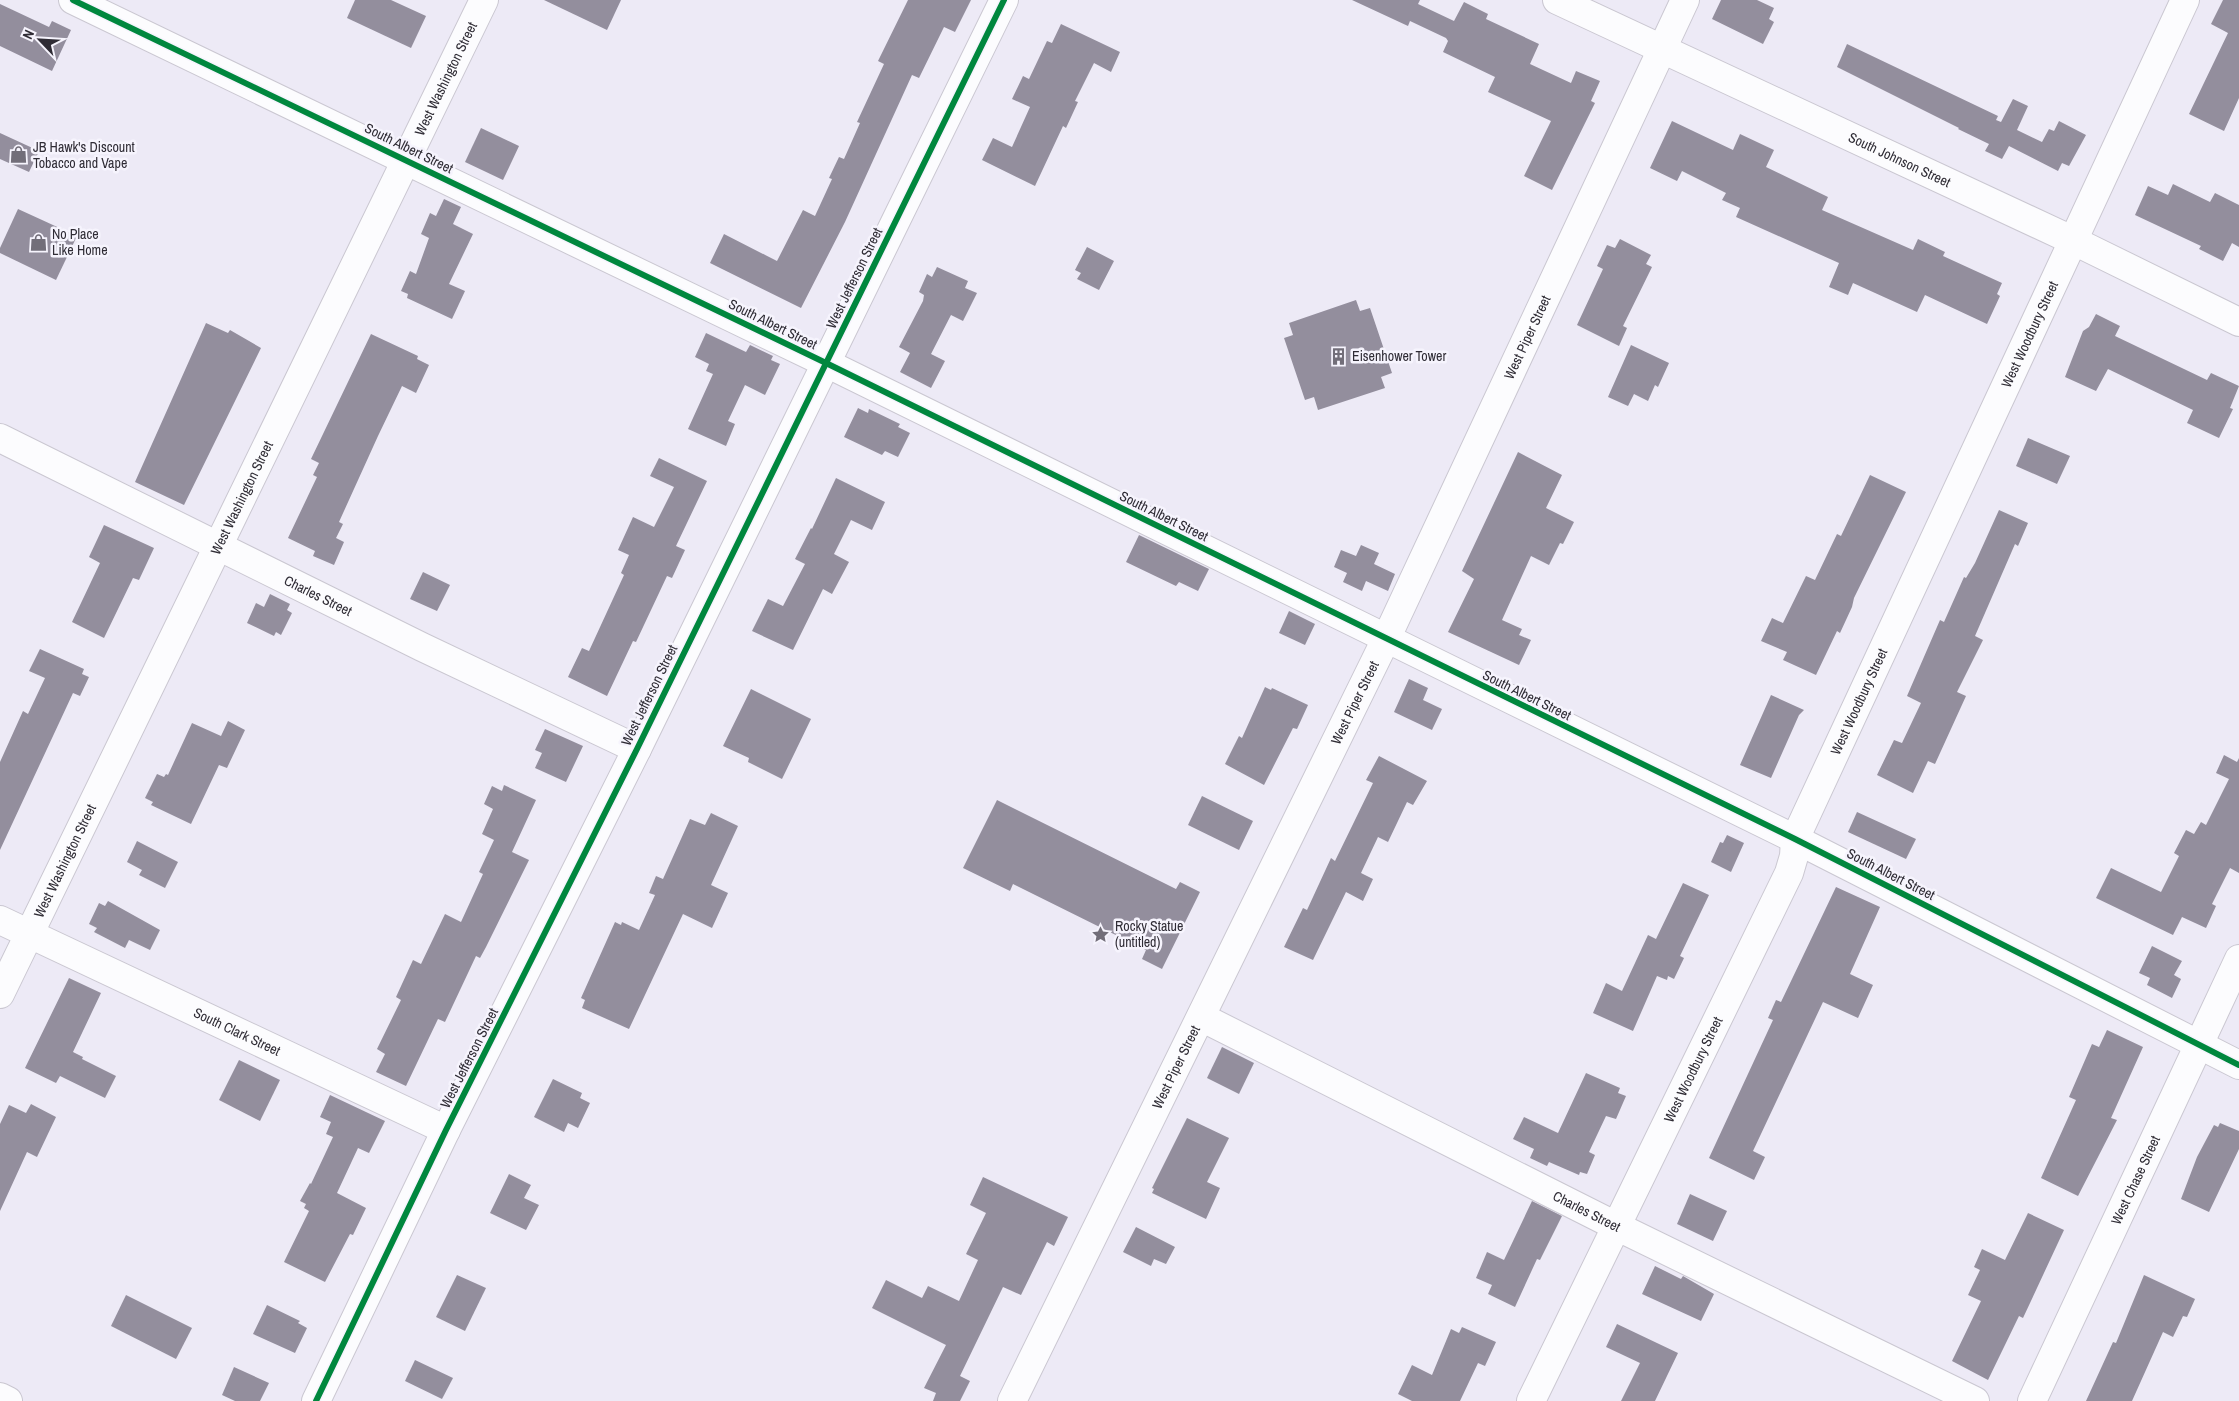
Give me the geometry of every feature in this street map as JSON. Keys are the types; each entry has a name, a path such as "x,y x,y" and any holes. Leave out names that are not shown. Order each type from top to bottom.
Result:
{"street":[{"name":"South Albert Street","path":"73,0 826,363 1386,640 1795,839 2239,1065"},
{"name":"West Washington Street","path":"0,994 484,0"},
{"name":"West Jefferson Street","path":"316,1401 446,1130 637,750 1004,0"},
{"name":"South Johnson Street","path":"1557,0 2074,241 2239,322"},
{"name":"West Piper Street","path":"1012,1401 1386,640 1685,0"},
{"name":"West Woodbury Street","path":"1531,1401 1789,873 1795,839 2185,0"},
{"name":"Charles Street","path":"0,438 422,647 637,750"},
{"name":"South Clark Street","path":"0,920 446,1130"},
{"name":"West Chase Street","path":"2032,1401 2239,960"},
{"name":"Charles Street","path":"1201,1017 1616,1226 1975,1401"},
{"path":"0,1397 8,1401"}],"building":[{"path":"355,0 391,0 426,16 411,48 347,18"},
{"path":"544,0 621,0 607,30"},
{"path":"908,0 971,0 955,32 944,27 919,78 912,75 845,222 801,308 710,263 724,234 777,261 803,210 815,216 832,179 829,178 839,157 844,159 860,123 857,122 884,64 878,61"},
{"path":"1352,0 1420,0 1418,4 1454,21 1464,2 1488,14 1486,19 1539,44 1530,64 1571,83 1576,71 1600,81 1591,101 1595,103 1552,190 1524,176 1551,121 1488,92 1495,77 1443,52 1448,41 1446,38 1410,21 1408,26"},
{"path":"1721,0 1757,0 1774,8 1769,19 1774,22 1763,44 1712,19"},
{"path":"2223,0 2239,0 2239,98 2224,131 2189,114 2228,33 2211,24"},
{"path":"0,4 49,27 52,21 71,30 52,71 0,46"},
{"path":"1061,24 1120,52 1111,72 1094,63 1075,101 1078,102 1066,128 1063,126 1035,186 982,160 993,138 1012,147 1030,107 1012,99 1023,76 1029,79 1047,41 1052,43"},
{"path":"1847,44 1998,116 1996,120 2001,122 2013,99 2028,106 2017,130 2042,142 2049,129 2054,131 2059,121 2086,135 2069,166 2062,163 2058,171 2009,146 2002,159 1985,151 1989,144 1837,67"},
{"path":"1672,121 1733,150 1740,134 1774,150 1766,167 1828,197 1822,210 1913,250 1918,239 1945,252 1943,256 2002,283 1997,294 2000,296 1987,324 1925,295 1917,312 1853,283 1848,295 1829,287 1839,263 1736,217 1740,208 1722,200 1726,193 1682,171 1677,181 1650,168"},
{"path":"481,128 519,146 503,180 465,162"},
{"name":"JB Hawk's Discount Tobacco and Vape","path":"0,133 39,151 29,172 0,159"},
{"path":"2173,184 2210,202 2215,193 2239,205 2239,247 2232,243 2223,261 2199,249 2201,246 2135,215 2148,186 2168,195"},
{"path":"444,199 461,207 453,224 473,234 449,284 465,291 452,319 407,298 408,294 401,291 410,271 416,274 429,238 421,234 430,213 436,216"},
{"name":"No Place Like Home","path":"18,209 77,236 56,280 0,253 0,248"},
{"path":"1620,239 1651,255 1646,264 1652,267 1623,326 1627,328 1619,346 1577,325 1603,269 1597,266 1607,245 1615,248"},
{"path":"1087,247 1114,261 1099,290 1077,279 1081,273 1075,270"},
{"path":"937,267 968,281 965,288 977,293 963,321 951,315 931,354 945,361 931,388 900,372 910,353 899,347 923,301 924,295 919,292 927,274 932,277"},
{"name":"Eisenhower Tower","path":"1356,300 1360,311 1370,308 1392,373 1381,377 1385,388 1318,410 1314,397 1305,400 1284,338 1293,335 1289,323"},
{"path":"2096,314 2120,326 2115,336 2207,380 2211,373 2239,386 2230,408 2233,409 2219,438 2187,423 2193,410 2108,369 2096,391 2065,377 2083,331 2089,327"},
{"path":"206,323 228,333 230,330 261,348 184,505 135,482"},
{"path":"706,333 746,352 750,345 773,356 771,360 780,364 765,395 745,385 728,421 735,424 726,446 688,429 713,374 706,371 709,364 695,357"},
{"path":"371,334 418,356 417,359 429,365 416,393 402,386 378,436 339,522 343,524 336,538 344,542 334,565 313,556 315,551 288,538 317,477 313,475 319,463 311,459"},
{"path":"1631,345 1669,363 1658,387 1655,385 1648,401 1634,394 1628,406 1608,397"},
{"path":"858,408 868,413 869,409 900,424 898,427 910,433 898,457 885,451 882,455 844,437"},
{"path":"2028,438 2070,456 2057,484 2016,466"},
{"path":"1518,452 1562,475 1546,508 1574,522 1563,544 1560,543 1549,565 1531,556 1502,620 1522,629 1519,635 1531,640 1519,665 1448,632 1474,579 1462,571"},
{"path":"659,458 707,481 676,546 685,550 672,578 667,576 636,642 633,641 607,696 568,677 582,648 589,651 624,575 621,573 629,555 618,550 633,517 654,527 674,487 650,476"},
{"path":"1870,475 1906,492 1854,598 1840,633 1837,631 1816,675 1783,660 1787,652 1761,641 1772,618 1783,623 1806,576 1815,580 1837,534 1841,536"},
{"path":"836,478 885,502 872,530 851,520 834,554 849,562 832,594 823,589 793,650 752,631 768,599 783,606 805,564 795,559 812,529"},
{"path":"1999,510 2028,523 2018,546 2015,544 1975,636 1983,640 1957,692 1966,696 1935,764 1928,761 1913,793 1877,775 1894,740 1902,743 1921,703 1907,696 1940,620 1944,622 1964,577 1966,578 1975,563"},
{"path":"104,525 154,548 139,580 133,578 104,638 72,622 100,563 89,557"},
{"path":"1139,535 1209,569 1198,591 1179,582 1176,586 1126,562"},
{"path":"1361,545 1379,553 1374,564 1395,574 1388,591 1366,581 1362,591 1343,582 1347,573 1334,567 1341,550 1356,556"},
{"path":"423,572 450,585 437,611 410,599"},
{"path":"270,594 290,604 287,610 292,613 281,635 276,632 274,636 247,623 256,603 264,607"},
{"path":"1289,611 1315,624 1305,645 1279,633"},
{"path":"40,649 84,669 82,674 89,677 80,696 73,693 0,850 0,762 23,711 28,714 45,678 29,671"},
{"path":"1409,679 1428,688 1423,700 1442,709 1432,730 1394,712"},
{"path":"1265,687 1271,690 1272,688 1308,705 1297,729 1293,728 1264,785 1225,764 1239,736 1242,738"},
{"path":"751,689 811,719 782,779 748,762 749,758 723,746"},
{"path":"1771,695 1804,710 1799,715 1771,778 1740,765"},
{"path":"228,721 245,730 227,768 219,765 191,824 151,805 153,802 145,798 157,774 164,777 166,774 168,775 192,723 221,736"},
{"path":"545,729 583,746 566,782 535,768 542,753 535,750"},
{"path":"2224,755 2237,762 2239,758 2239,873 2230,868 2212,904 2216,906 2206,928 2182,917 2173,935 2096,898 2111,868 2161,892 2179,856 2174,853 2186,830 2194,834 2201,822 2206,825 2229,779 2216,773"},
{"path":"1379,756 1427,781 1413,805 1407,802 1388,842 1378,837 1361,873 1373,879 1363,901 1346,892 1313,960 1284,947 1303,908 1307,910 1331,858 1335,861 1373,783 1366,780"},
{"path":"504,785 536,800 512,852 529,860 480,958 476,956 445,1022 438,1019 406,1086 376,1072 385,1054 377,1049 401,1000 396,997 413,960 421,964 445,914 461,922 483,874 479,872 494,840 482,834 493,809 484,804 492,786 502,791"},
{"path":"1202,796 1253,821 1239,850 1188,825"},
{"path":"997,800 1176,889 1180,882 1200,892 1162,969 1142,959 1146,950 1013,884 1010,891 963,868"},
{"path":"1857,812 1916,839 1906,859 1848,832"},
{"path":"711,813 738,826 711,885 728,893 712,928 683,914 629,1029 582,1008 585,1000 581,998 615,922 621,925 622,922 639,930 655,895 649,893 656,876 663,879 690,819 705,825"},
{"path":"1727,835 1744,843 1731,872 1711,862 1720,842 1723,843"},
{"path":"137,841 178,862 165,888 139,875 142,870 127,862"},
{"path":"1683,883 1709,895 1680,956 1684,958 1674,979 1668,976 1667,980 1657,976 1633,1031 1593,1013 1606,983 1622,991 1648,935 1656,939"},
{"path":"1836,887 1880,907 1850,974 1873,985 1858,1018 1823,1002 1753,1151 1765,1157 1754,1180 1709,1158 1773,1020 1768,1018 1776,1000 1781,1002"},
{"path":"108,901 160,930 150,950 129,940 125,948 94,932 97,928 89,924 99,903 105,906"},
{"path":"2152,946 2182,961 2174,975 2181,979 2172,998 2147,985 2150,978 2139,973"},
{"path":"69,978 101,993 73,1052 83,1057 82,1059 116,1076 105,1098 60,1076 56,1083 25,1068"},
{"path":"2107,1030 2143,1047 2111,1118 2117,1120 2078,1196 2041,1178 2076,1100 2069,1097 2092,1044 2099,1047"},
{"path":"1222,1047 1254,1063 1239,1094 1207,1078"},
{"path":"239,1060 280,1080 260,1121 219,1100"},
{"path":"1586,1073 1620,1088 1618,1093 1626,1096 1616,1119 1606,1116 1589,1152 1595,1155 1587,1174 1580,1172 1579,1175 1549,1162 1547,1166 1530,1158 1534,1149 1513,1139 1524,1117 1558,1133"},
{"path":"553,1079 582,1093 580,1098 590,1103 578,1128 568,1123 564,1132 534,1117"},
{"path":"330,1095 385,1121 369,1153 358,1148 337,1193 366,1208 353,1235 350,1234 325,1282 284,1262 309,1211 304,1208 306,1204 300,1201 311,1184 333,1137 326,1134 331,1122 320,1117"},
{"path":"31,1104 56,1117 37,1157 27,1152 0,1211 0,1124 9,1105 26,1113"},
{"path":"1187,1118 1229,1138 1207,1182 1220,1188 1206,1219 1152,1193 1154,1189 1152,1188"},
{"path":"2220,1123 2239,1131 2239,1149 2209,1212 2181,1199 2197,1157 2214,1125 2218,1127"},
{"path":"509,1174 531,1185 524,1198 539,1205 526,1230 490,1213"},
{"path":"983,1177 1068,1217 1054,1246 1047,1242 1021,1295 1003,1287 960,1376 970,1381 960,1401 933,1401 936,1393 924,1388 946,1345 872,1308 886,1280 922,1298 928,1286 959,1301 978,1260 966,1254 986,1213 970,1205"},
{"path":"1690,1194 1727,1211 1713,1241 1677,1224"},
{"path":"1532,1201 1562,1216 1540,1260 1537,1259 1515,1307 1488,1294 1492,1285 1476,1278 1487,1252 1504,1260"},
{"path":"2028,1213 2064,1230 2023,1318 2019,1316 1988,1380 1952,1361 1981,1301 1968,1295 1980,1270 1974,1267 1982,1249 2005,1260"},
{"path":"1136,1227 1175,1247 1166,1264 1154,1259 1151,1266 1123,1252"},
{"path":"1655,1266 1681,1279 1683,1276 1714,1294 1701,1321 1642,1294"},
{"path":"457,1275 486,1288 465,1331 436,1317"},
{"path":"2144,1275 2195,1299 2187,1317 2183,1316 2173,1337 2163,1332 2132,1401 2086,1401 2113,1342 2116,1343"},
{"path":"126,1295 192,1328 176,1359 111,1326"},
{"path":"267,1305 300,1321 298,1323 307,1328 295,1353 253,1334"},
{"path":"1617,1324 1678,1353 1655,1401 1621,1401 1640,1363 1606,1347"},
{"path":"1462,1327 1496,1342 1485,1366 1478,1363 1460,1401 1412,1401 1398,1394 1412,1365 1432,1375 1451,1329 1459,1333"},
{"path":"415,1360 453,1378 442,1399 405,1381"},
{"path":"234,1367 269,1383 260,1401 235,1401 222,1395"}],"cycle path":[{"path":"73,0 826,363 1795,839 2239,1065"},
{"path":"316,1401 446,1130 637,749 1004,0"}],"place":[{"name":"JB Hawk's Discount Tobacco and Vape","path":"19,155"},
{"name":"No Place Like Home","path":"38,242"},
{"name":"Eisenhower Tower","path":"1338,356"},
{"name":"Rocky Statue (untitled)","path":"1101,934"}]}
